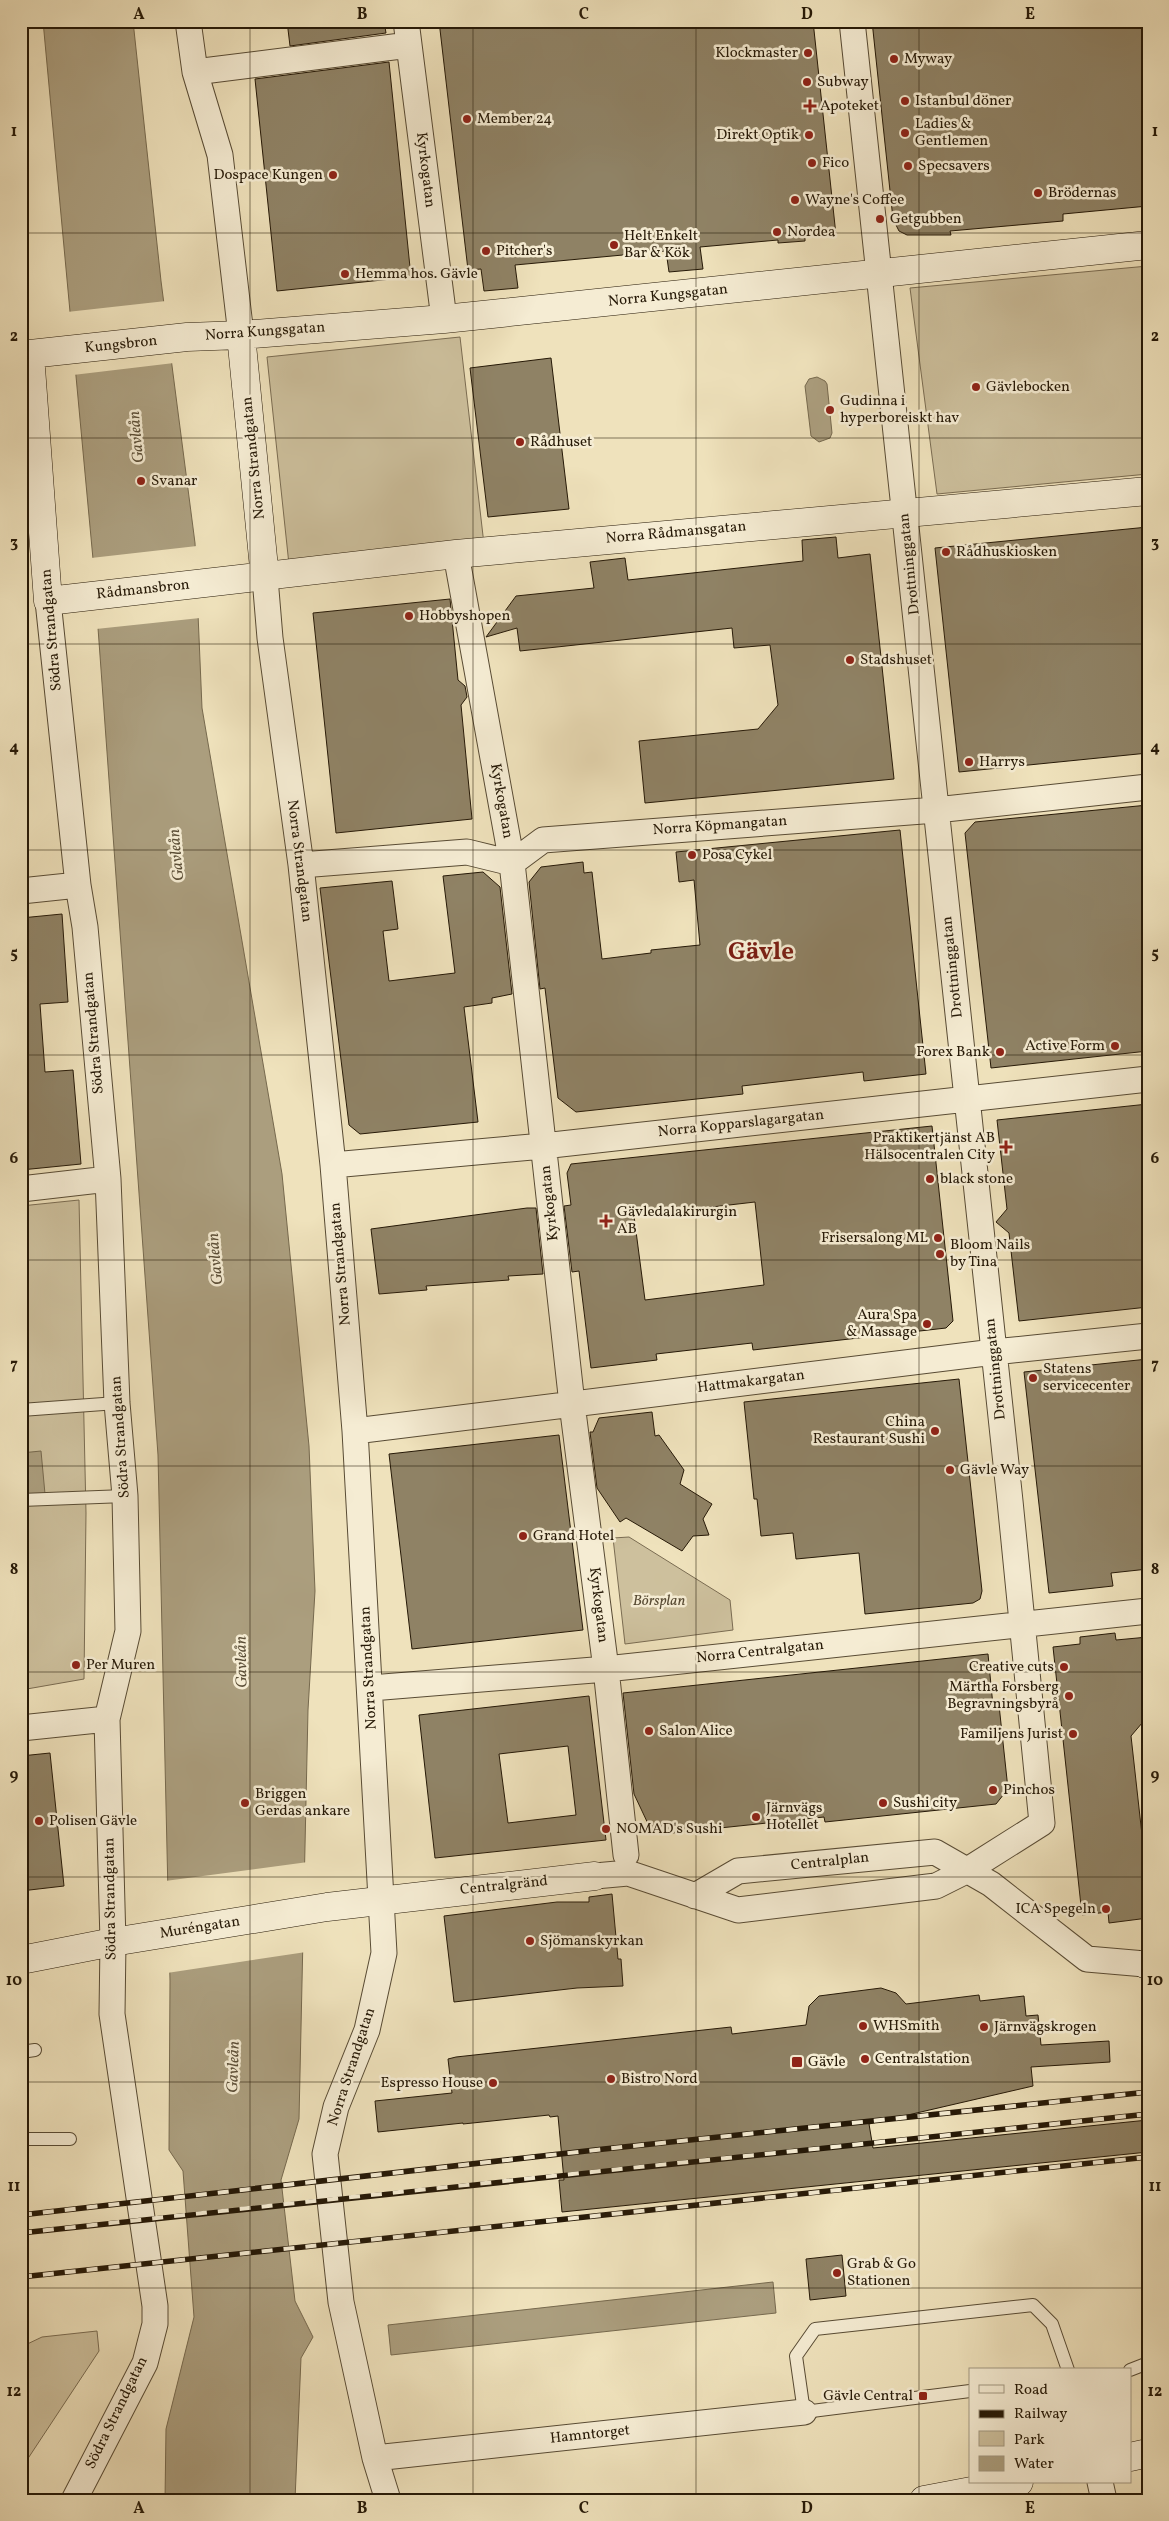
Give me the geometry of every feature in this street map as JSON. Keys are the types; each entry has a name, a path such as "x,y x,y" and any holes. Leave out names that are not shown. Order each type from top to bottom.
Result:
{"street":[{"name":"Norra Strandgatan","path":"188,21 195,72 220,154 241,335 266,578 270,638 301,865 333,1165 355,1431 371,1688 384,1953 367,2030 336,2107 325,2154 341,2302 375,2458 388,2500"},
{"name":"Drottninggatan","path":"852,21 994,1352 1042,1823 966,1871"},
{"path":"195,72 408,33"},
{"name":"Kyrkogatan","path":"408,33 444,319"},
{"name":"Norra Kungsgatan","path":"187,337 241,335 444,319 1148,245"},
{"name":"Kungsbron","path":"35,354 187,337"},
{"name":"Södra Strandgatan","path":"35,354 48,601 78,885 85,927 108,1179 117,1403 125,1496 128,1631 107,1719 113,1942 112,2014 155,2306 155,2324 145,2363 74,2500"},
{"name":"Norra Rådmansgatan","path":"205,583 266,578 456,554 1148,491"},
{"name":"Kyrkogatan","path":"456,554 512,863 572,1404 606,1668 627,1864"},
{"name":"Rådmansbron","path":"48,601 205,583"},
{"name":"Norra Köpmangatan","path":"512,863 543,840 936,810 1148,787"},
{"path":"301,865 467,852 512,863"},
{"path":"21,891 78,885"},
{"name":"Norra Kopparslagargatan","path":"333,1165 543,1146 1148,1079"},
{"path":"21,1189 108,1179"},
{"name":"Hattmakargatan","path":"355,1431 994,1352 1148,1336"},
{"name":"Norra Centralgatan","path":"371,1688 606,1668 1148,1611"},
{"path":"21,1728 107,1719"},
{"name":"Centralplan","path":"695,1896 738,1871 935,1852 991,1884 1087,1959 1147,1964"},
{"path":"627,1864 695,1896 738,1910 936,1886 966,1871"},
{"name":"Centralgränd","path":"380,1901 594,1876 627,1864"},
{"name":"Muréngatan","path":"21,1960 113,1942 380,1901"},
{"name":"Hamntorget","path":"375,2458 804,2412"},
{"path":"1132,2457 1148,2453"},
{"path":"924,2500 1008,2484"},
{"path":"1100,2484 1104,2500"}],"lane":[{"path":"21,1410 117,1403"},
{"path":"21,1500 125,1496"},
{"path":"21,2052 35,2050"},
{"path":"21,2139 70,2139"},
{"path":"969,2390 804,2412 796,2356 815,2329 1033,2306 1052,2324 1067,2368"},
{"path":"1132,2369 1148,2363"}],"green space":[{"path":"1148,266 1148,474 937,494 910,288"},
{"path":"460,337 485,553 290,574 267,357"},
{"path":"79,1200 86,1513 84,1679 21,1690 21,1206"},
{"name":"Börsplan","path":"629,1537 730,1600 733,1630 625,1644 613,1538"},
{"path":"97,2331 99,2351 25,2463 21,2473 21,2347 42,2337"}],"water":[{"name":"Gavleån","path":"43,21 133,21 161,281 195,543 202,708 282,1174 309,1446 315,1591 308,1710 299,2119 281,2180 295,2301 313,2337 301,2358 295,2500 165,2500 166,2429 194,2317 183,2171 169,2150 170,1981 158,1455 93,559"},
{"path":"817,377 827,384 832,433 830,438 819,442 811,436 805,386 809,379"},
{"path":"41,1451 45,1494 21,1496 21,1453"},
{"path":"773,2282 776,2313 391,2355 388,2325"}],"pier":[{"path":"166,301 174,363 73,375 67,312"},
{"path":"197,546 200,618 96,629 91,558"},
{"path":"308,1862 306,1952 167,1973 165,1881"}],"building":[{"path":"287,21 384,21 386,33 290,46"},
{"path":"439,21 813,21 836,235 805,237 805,241 778,243 778,240 700,247 703,269 669,272 666,251 515,265 518,288 484,291 481,269 468,270"},
{"path":"872,21 1148,21 1148,206 1063,214 1063,221 950,231 951,235 907,235 899,231 893,219"},
{"name":"Dospace Kungen","path":"389,62 411,277 277,291 255,79"},
{"name":"Rådhuset","path":"551,358 569,509 488,517 470,368"},
{"path":"1148,527 1148,753 959,772 935,548"},
{"path":"836,537 838,558 870,554 894,779 645,803 639,741 758,729 778,705 770,645 734,648 732,628 520,651 517,628 486,637 516,596 594,588 590,562 625,558 628,580 803,561 802,540"},
{"path":"450,599 458,680 465,686 467,697 461,705 472,819 336,833 313,613"},
{"path":"1148,805 1148,1051 991,1068 965,833 975,822"},
{"path":"900,830 926,1074 864,1081 863,1072 742,1086 743,1094 576,1112 558,1098 545,988 540,989 529,882 541,867 583,862 584,873 592,872 602,959 651,953 651,950 700,945 694,880 679,882 676,852"},
{"path":"483,872 500,887 512,994 492,998 492,1003 464,1007 478,1122 360,1134 349,1125 320,888 392,881 398,929 383,931 389,981 455,973 443,876"},
{"path":"62,914 68,1002 40,1004 45,1072 73,1070 81,1164 21,1170 21,918"},
{"path":"1148,1104 1148,1307 1019,1321 1009,1233 996,1222 1007,1209 997,1120"},
{"path":"932,1126 953,1321 946,1328 753,1350 752,1343 656,1354 657,1360 591,1368 579,1271 572,1272 564,1206 571,1205 567,1173 571,1164","holes":["755,1202 764,1285 645,1300 634,1216"]},
{"path":"536,1208 543,1274 508,1276 509,1280 426,1286 427,1290 379,1294 371,1229"},
{"path":"1148,1359 1148,1569 1111,1573 1113,1586 1049,1593 1024,1372"},
{"path":"959,1379 982,1591 980,1599 973,1603 865,1614 859,1553 796,1559 793,1533 761,1536 757,1499 754,1499 744,1402"},
{"path":"652,1412 655,1436 659,1435 684,1470 680,1484 712,1504 703,1519 709,1535 693,1536 682,1551 626,1518 620,1522 597,1488 590,1432 593,1432 599,1418"},
{"path":"559,1435 583,1630 412,1649 389,1454"},
{"path":"1115,1633 1116,1640 1148,1637 1148,1716 1131,1736 1144,1853 1148,1853 1148,1918 1109,1923 1108,1912 1082,1915 1053,1647 1080,1644 1080,1637"},
{"path":"988,1654 993,1706 999,1705 1008,1789 996,1804 825,1822 824,1817 663,1834 657,1833 650,1828 634,1794 623,1693"},
{"path":"589,1696 606,1840 435,1858 419,1715","holes":["568,1746 576,1815 508,1823 499,1754"]},
{"name":"Polisen Gävle","path":"50,1753 64,1886 21,1891 21,1756"},
{"name":"Sjömanskyrkan","path":"612,1894 618,1959 621,1959 623,1986 577,1988 454,2002 444,1916 557,1902 589,1902 589,1897"},
{"path":"881,1988 896,1993 906,2004 979,1995 980,2001 1024,1996 1026,2016 1038,2015 1041,2045 1109,2041 1110,2062 1031,2067 1033,2086 869,2124 873,2148 1148,2120 1148,2152 562,2212 559,2180 564,2180 558,2116 550,2117 549,2115 378,2132 375,2101 452,2093 448,2059 731,2027 732,2034 806,2025 809,2006 819,1996"},
{"path":"842,2255 846,2296 810,2300 806,2259"}],"railway":[{"path":"21,2215 604,2149 1148,2092"},
{"path":"21,2233 1148,2114"},
{"path":"21,2277 1148,2157"}],"place":[{"name":"Klockmaster","path":"808,53"},
{"name":"Myway","path":"894,59"},
{"name":"Subway","path":"807,82"},
{"name":"Istanbul döner","path":"905,101"},
{"name":"Apoteket","path":"810,106"},
{"name":"Member 24","path":"467,119"},
{"name":"Ladies & Gentlemen","path":"905,133"},
{"name":"Direkt Optik","path":"809,135"},
{"name":"Fico","path":"812,163"},
{"name":"Specsavers","path":"908,166"},
{"name":"Dospace Kungen","path":"333,175"},
{"name":"Brödernas","path":"1038,193"},
{"name":"Wayne's Coffee","path":"795,200"},
{"name":"Getgubben","path":"880,219"},
{"name":"Nordea","path":"777,232"},
{"name":"Helt Enkelt Bar & Kök","path":"614,245"},
{"name":"Pitcher's","path":"486,251"},
{"name":"Hemma hos. Gävle","path":"345,274"},
{"name":"Gävlebocken","path":"976,387"},
{"name":"Gudinna i hyperboreiskt hav","path":"830,410"},
{"name":"Rådhuset","path":"520,442"},
{"name":"Svanar","path":"141,481"},
{"name":"Rådhuskiosken","path":"946,552"},
{"name":"Hobbyshopen","path":"409,616"},
{"name":"Stadshuset","path":"850,660"},
{"name":"Harrys","path":"969,762"},
{"name":"Posa Cykel","path":"692,855"},
{"name":"Active Form","path":"1115,1046"},
{"name":"Forex Bank","path":"1000,1052"},
{"name":"Praktikertjänst AB Hälsocentralen City","path":"1006,1147"},
{"name":"black stone","path":"930,1179"},
{"name":"Gävledalakirurgin AB","path":"606,1221"},
{"name":"Frisersalong ML","path":"938,1238"},
{"name":"Bloom Nails by Tina","path":"940,1254"},
{"name":"Aura Spa & Massage","path":"927,1324"},
{"name":"Statens servicecenter","path":"1033,1378"},
{"name":"China Restaurant Sushi","path":"935,1431"},
{"name":"Gävle Way","path":"950,1470"},
{"name":"Grand Hotel","path":"523,1536"},
{"name":"Per Muren","path":"76,1665"},
{"name":"Creative cuts","path":"1064,1667"},
{"name":"Märtha Forsberg Begravningsbyrå","path":"1069,1696"},
{"name":"Salon Alice","path":"649,1731"},
{"name":"Familjens Jurist","path":"1073,1734"},
{"name":"Pinchos","path":"993,1790"},
{"name":"Briggen Gerdas ankare","path":"245,1803"},
{"name":"Sushi city","path":"883,1803"},
{"name":"Järnvägs Hotellet","path":"756,1817"},
{"name":"Polisen Gävle","path":"39,1821"},
{"name":"NOMAD's Sushi","path":"606,1829"},
{"name":"ICA Spegeln","path":"1106,1909"},
{"name":"Sjömanskyrkan","path":"530,1941"},
{"name":"WHSmith","path":"863,2026"},
{"name":"Järnvägskrogen","path":"984,2027"},
{"name":"Centralstation","path":"865,2059"},
{"name":"Gävle","path":"797,2062"},
{"name":"Bistro Nord","path":"611,2079"},
{"name":"Espresso House","path":"493,2083"},
{"name":"Grab & Go Stationen","path":"837,2273"},
{"name":"Gävle Central","path":"923,2396"}],"district":[{"name":"Gävle","path":"761,952"}]}
